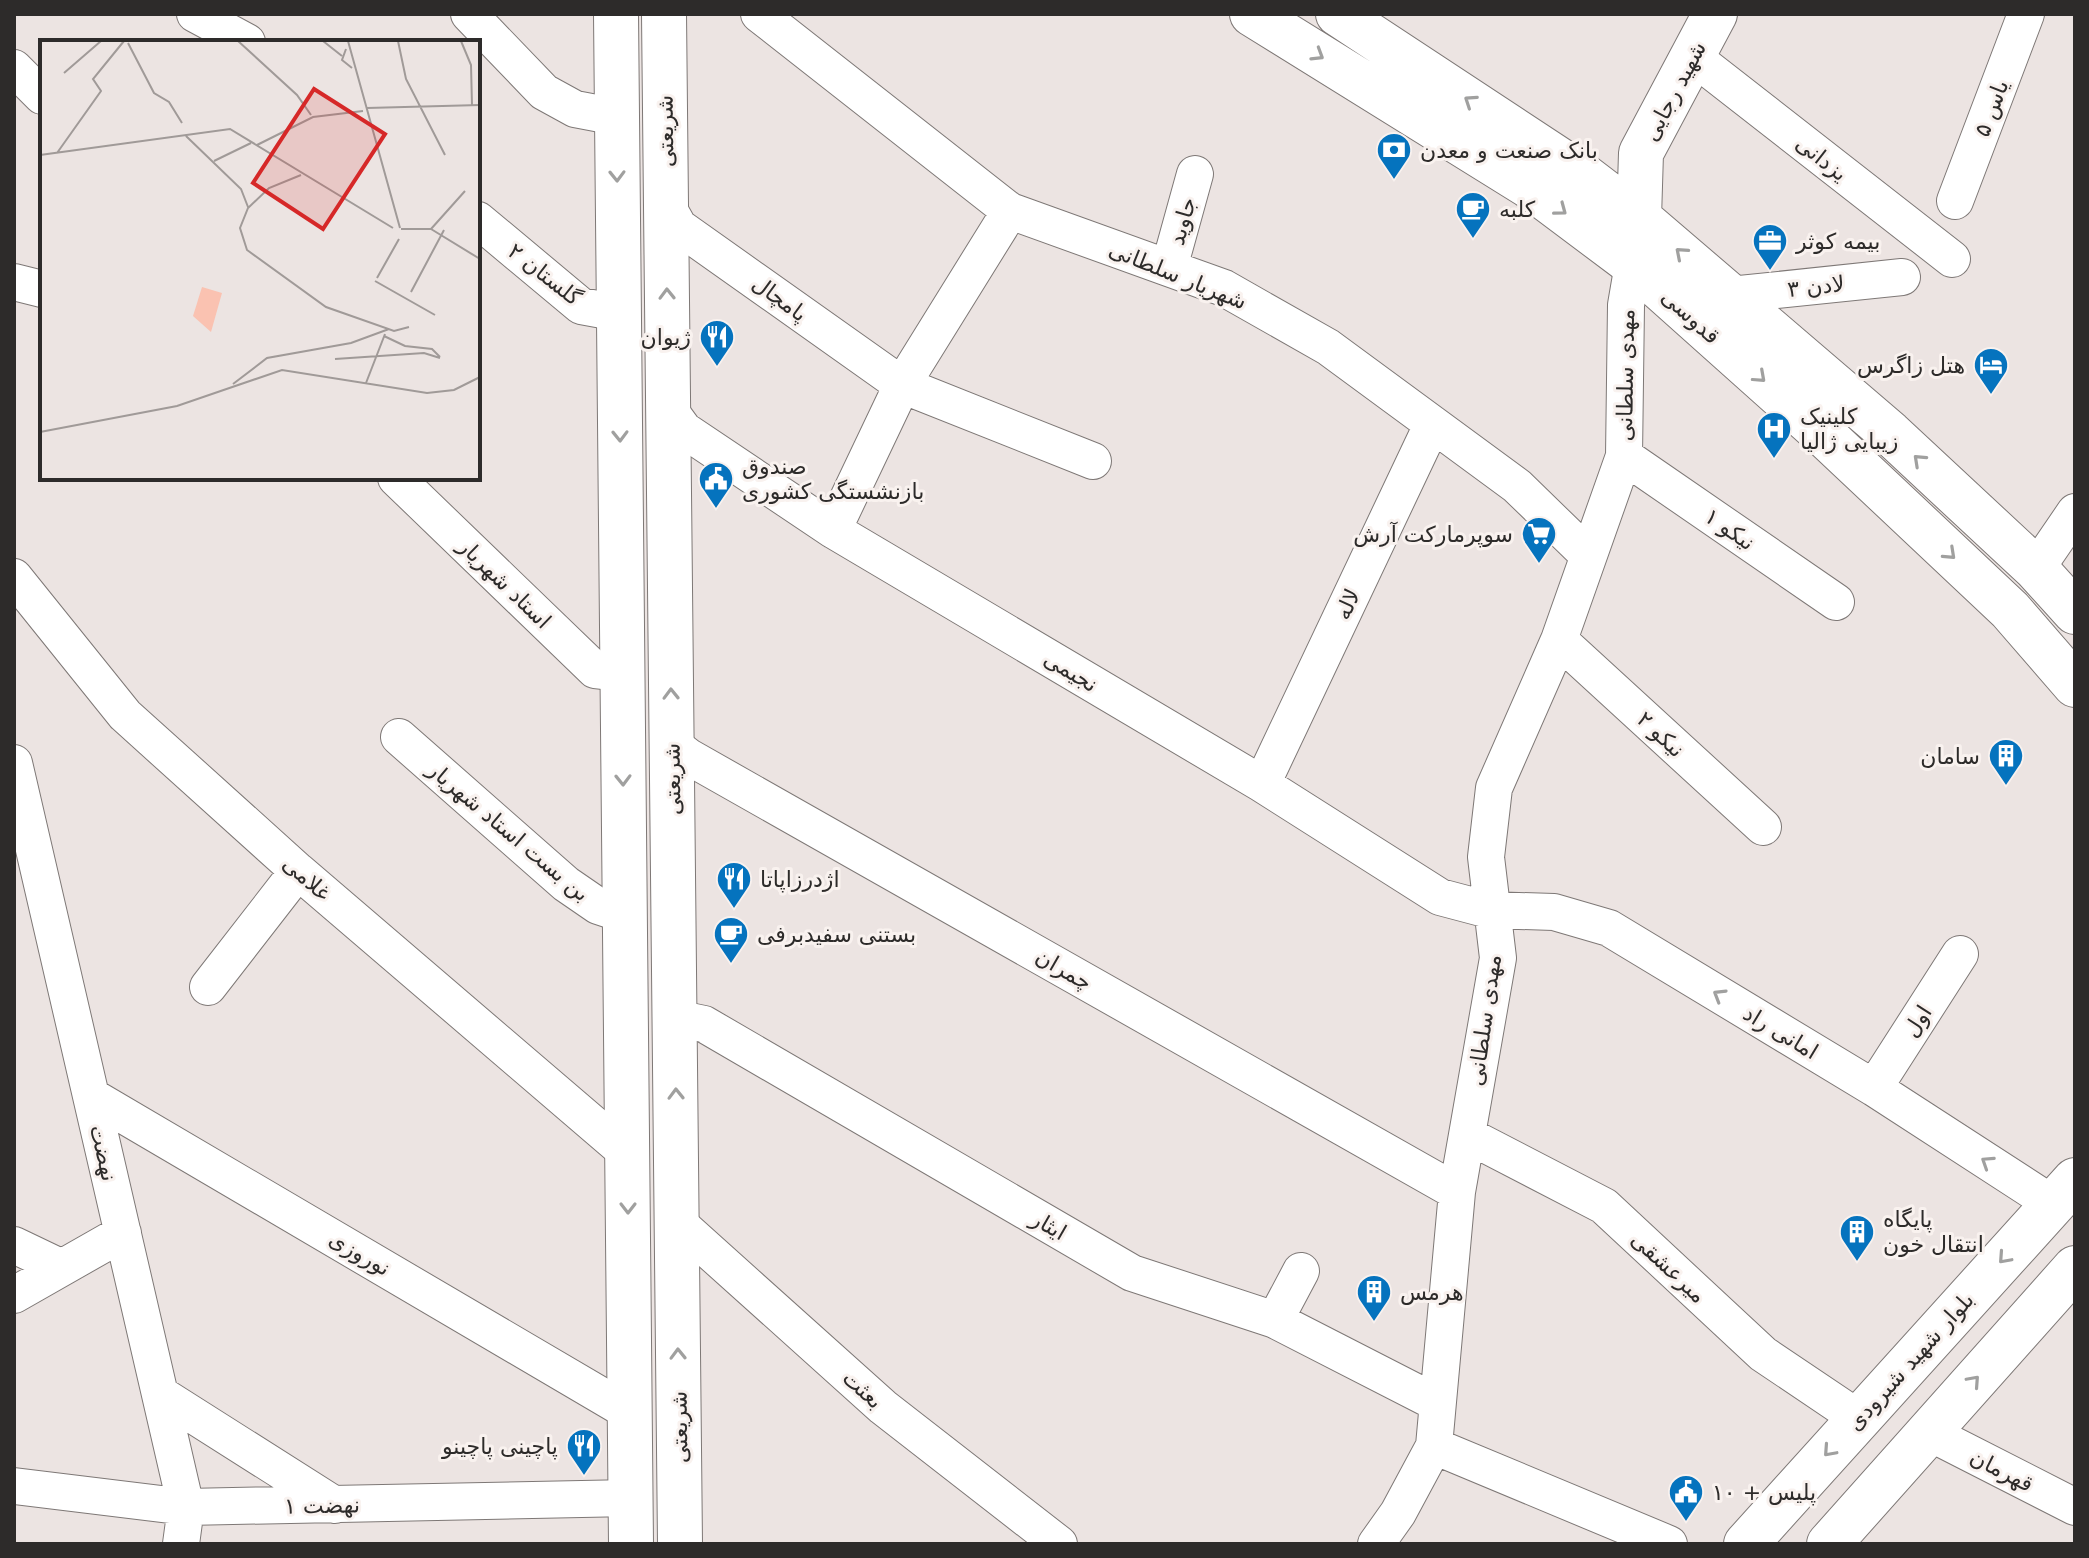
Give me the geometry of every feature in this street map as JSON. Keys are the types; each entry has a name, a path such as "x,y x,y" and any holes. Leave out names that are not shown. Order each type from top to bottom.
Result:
{"main road":[{"path":"616,14 631,1544"},
{"name":"شریعتی","path":"664,14 680,1544"},
{"name":"قدوسی","path":"1252,14 1529,186 1633,264 1822,433 2010,610 2075,685"},
{"name":"شهید رجایی","path":"1639,218 1641,153 1715,14"},
{"name":"قدوسی","path":"1359,21 1584,176 1639,218 1890,433 2036,569 2075,612"},
{"path":"1584,176 1641,153"},
{"name":"بلوار شهید شیرودی","path":"1746,1544 2064,1192"},
{"path":"1829,1544 2075,1268"}],"street":[{"path":"195,14 243,40"},
{"path":"469,14 544,92 575,109 617,117"},
{"name":"شهریار سلطانی","path":"759,14 1010,211 1224,288 1328,347 1517,486 1587,554"},
{"name":"یاس ۵","path":"1955,201 2026,14"},
{"name":"یزدانی","path":"1692,56 1952,259"},
{"path":"14,68 40,94"},
{"name":"جاوید","path":"1169,268 1195,174"},
{"name":"پامچال","path":"666,204 679,227 902,385 1093,461"},
{"path":"833,530 902,385 1010,211"},
{"name":"گلستان ۲","path":"480,222 581,306 619,313"},
{"name":"مهدی سلطانی","path":"1376,1544 1398,1513 1434,1446 1457,1192 1498,958 1489,910 1486,857 1494,788 1559,640 1624,456 1626,305 1633,264"},
{"name":"لادن ۳","path":"1730,295 1902,277"},
{"path":"14,282 40,288"},
{"name":"نجیمی","path":"668,408 684,430 833,530 1262,784 1440,897 1489,910"},
{"name":"لاله","path":"1262,784 1432,425"},
{"name":"نیکو ۱","path":"1624,456 1836,602"},
{"name":"استاد شهریار","path":"398,480 595,670 622,673"},
{"path":"2036,569 2075,512"},
{"name":"غلامی","path":"14,577 125,715 298,871 627,1153"},
{"name":"نیکو ۲","path":"1559,640 1763,827"},
{"name":"بن بست استاد شهریار","path":"399,737 566,884 598,906 625,915"},
{"name":"چمران","path":"672,744 702,765 1457,1192"},
{"name":"نهضت","path":"14,763 186,1507 181,1544"},
{"path":"208,987 298,871"},
{"name":"امانی راد","path":"1489,910 1554,912 1609,928 1874,1088 2064,1192"},
{"name":"اول","path":"1874,1088 1960,954"},
{"name":"ایثار","path":"675,1018 704,1024 1132,1273 1275,1320 1437,1403"},
{"name":"نوروزی","path":"91,1096 629,1412"},
{"name":"میرعشقی","path":"1467,1135 1604,1206 1763,1354 1858,1418"},
{"name":"بعثت","path":"677,1222 883,1407 1059,1544"},
{"path":"14,1295 123,1233"},
{"path":"14,1245 60,1267"},
{"path":"1275,1320 1301,1271"},
{"path":"160,1394 335,1505"},
{"name":"قهرمان","path":"1928,1432 2075,1507"},
{"path":"1434,1446 1669,1544"},
{"name":"نهضت ۱","path":"14,1486 186,1507 631,1498"}],"place":[{"name":"بانک صنعت و معدن","path":"1394,181"},
{"name":"کلبه","path":"1473,240"},
{"name":"بیمه کوثر","path":"1770,272"},
{"name":"ژیوان","path":"717,368"},
{"name":"هتل زاگرس","path":"1991,396"},
{"name":"کلینیک زیبایی ژالیا","path":"1774,460"},
{"name":"صندوق بازنشستگی کشوری","path":"716,510"},
{"name":"سوپرمارکت آرش","path":"1539,565"},
{"name":"سامان","path":"2006,787"},
{"name":"اژدرزاپاتا","path":"734,910"},
{"name":"بستنی سفیدبرفی","path":"731,965"},
{"name":"پایگاه انتقال خون","path":"1857,1263"},
{"name":"هرمس","path":"1374,1323"},
{"name":"پاچینی پاچینو","path":"584,1477"},
{"name":"پلیس + ۱۰","path":"1686,1523"}]}
